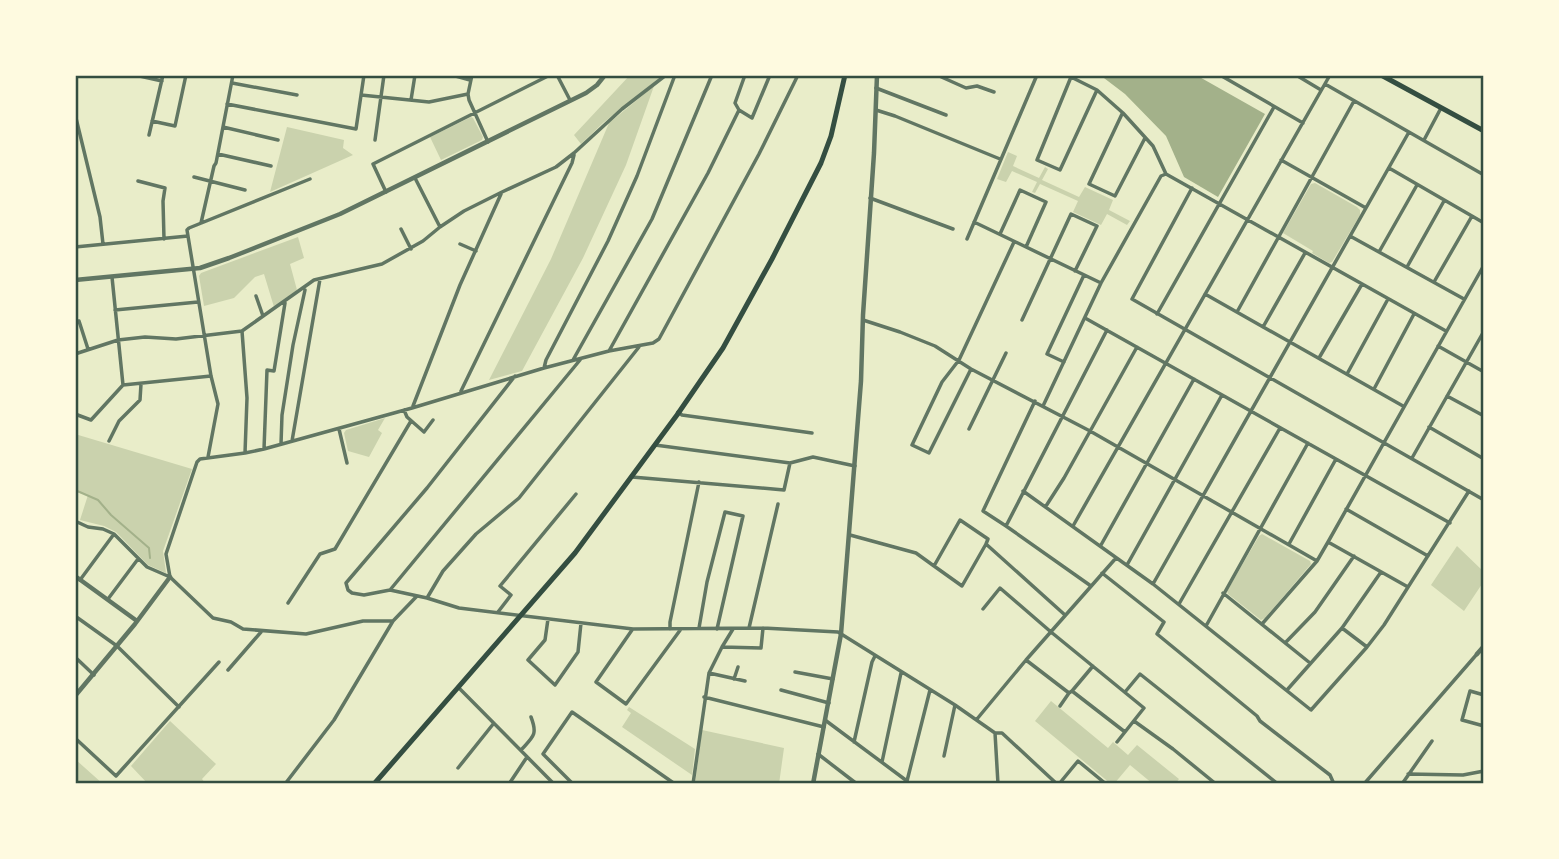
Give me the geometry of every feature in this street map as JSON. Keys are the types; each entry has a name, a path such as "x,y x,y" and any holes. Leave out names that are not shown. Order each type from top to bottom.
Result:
{"main road":[{"path":"374,784 575,553 727,340 755,292 821,163 831,136 845,75"},
{"path":"1381,75 1484,131"}],"street":[{"path":"135,75 162,81"},
{"path":"149,135 163,75"},
{"path":"152,121 175,126 186,75"},
{"path":"201,223 233,75"},
{"path":"227,104 356,129 364,75"},
{"path":"375,140 384,75"},
{"path":"411,100 415,75"},
{"path":"452,75 471,78 469,100 488,142"},
{"path":"386,192 373,164 550,75"},
{"path":"557,75 570,100"},
{"path":"75,280 193,269 318,224 592,89 605,75"},
{"path":"75,354 118,340 145,337 176,339 242,331 314,280 382,264 423,242 464,211 556,167 622,109 666,75"},
{"path":"544,368 608,241 637,176 675,75"},
{"path":"573,360 652,219 712,75"},
{"path":"745,75 735,103 739,110 752,118 769,75"},
{"path":"75,696 170,577 166,554 200,459 264,449 515,376 609,351 653,343 659,339 760,154 798,75"},
{"path":"813,784 841,634 850,535 877,75"},
{"path":"937,75 966,88 977,86 994,92"},
{"path":"967,239 1037,75"},
{"path":"1220,75 1303,123"},
{"path":"1296,75 1321,90"},
{"path":"1073,526 1330,75"},
{"path":"1097,90 1060,170 1037,160 1069,76 1097,90 1123,113 1153,146 1166,174 1446,331"},
{"path":"232,83 298,95"},
{"path":"1325,84 1484,175"},
{"path":"876,88 946,115"},
{"path":"362,94 429,102 468,94"},
{"path":"1237,312 1354,101"},
{"path":"1157,314 1274,107"},
{"path":"1424,141 1441,108"},
{"path":"609,351 708,173 739,110"},
{"path":"876,110 1000,159"},
{"path":"1123,113 1089,184 1115,197 1145,138"},
{"path":"75,114 100,217 103,244"},
{"path":"223,127 278,139"},
{"path":"1153,584 1409,132"},
{"path":"217,153 271,166"},
{"path":"461,392 572,163 574,153"},
{"path":"1281,160 1366,208"},
{"path":"1389,168 1484,223"},
{"path":"1043,407 1101,283 1161,177 1166,174"},
{"path":"194,177 245,190"},
{"path":"415,178 440,227"},
{"path":"208,457 218,404 187,230 310,179"},
{"path":"138,181 165,188 164,239"},
{"path":"1379,252 1417,185"},
{"path":"1192,188 1132,299 1484,500"},
{"path":"1000,234 1020,190 1039,198 1046,202 1026,247"},
{"path":"412,408 460,285 502,192"},
{"path":"870,198 953,229"},
{"path":"1407,267 1444,201"},
{"path":"1022,320 1070,214 1097,226 1075,271"},
{"path":"1434,282 1472,216"},
{"path":"974,222 1101,283"},
{"path":"401,229 411,249"},
{"path":"75,247 188,236"},
{"path":"1350,236 1464,299"},
{"path":"971,369 929,453 912,445 942,382 959,360 1014,242"},
{"path":"460,244 476,251"},
{"path":"1263,327 1306,253"},
{"path":"1262,624 1317,561 1484,265"},
{"path":"1064,362 1046,354 1084,275"},
{"path":"112,277 123,385"},
{"path":"292,441 320,279"},
{"path":"1319,358 1363,284"},
{"path":"281,444 282,415 305,288"},
{"path":"1205,294 1404,406"},
{"path":"256,296 263,316"},
{"path":"1347,374 1388,299"},
{"path":"115,310 198,302"},
{"path":"264,449 267,370 274,371 285,302"},
{"path":"1374,389 1415,314"},
{"path":"1085,318 1450,523"},
{"path":"863,320 926,342 971,369 1090,431 1317,561"},
{"path":"75,322 79,321 89,349"},
{"path":"1006,526 1107,330"},
{"path":"242,331 247,398 245,453"},
{"path":"1412,458 1484,331"},
{"path":"427,598 443,571 476,534 519,498 639,346"},
{"path":"1438,346 1484,372"},
{"path":"1046,506 1137,347"},
{"path":"969,429 1006,353"},
{"path":"390,590 582,358"},
{"path":"75,414 91,420 123,385 211,376"},
{"path":"515,376 427,488 346,583 348,590 364,595 390,590 459,607 633,629 806,629 841,634 995,733 1002,733 1058,784 1078,761 1106,784"},
{"path":"1101,546 1194,379"},
{"path":"109,442 119,421 140,400 141,384"},
{"path":"1127,565 1223,395"},
{"path":"1447,396 1484,416"},
{"path":"1035,401 983,511 1091,586"},
{"path":"404,410 411,421 424,432 433,420"},
{"path":"678,412 682,415 812,433"},
{"path":"288,603 320,554 335,549 411,421"},
{"path":"1429,427 1484,459"},
{"path":"1179,604 1280,428"},
{"path":"339,429 347,463"},
{"path":"1206,626 1308,443"},
{"path":"654,445 790,463 813,457 855,466"},
{"path":"1289,544 1336,459"},
{"path":"631,477 784,490 790,463"},
{"path":"670,629 699,482"},
{"path":"1023,491 1153,584 1311,710 1384,625 1469,491"},
{"path":"498,612 511,595 500,586 576,494"},
{"path":"750,628 778,504"},
{"path":"1346,509 1428,556"},
{"path":"699,629 707,582 725,513 743,516 717,629"},
{"path":"850,535 916,553 934,566 962,586 988,539 960,520 934,566"},
{"path":"76,524 114,534 147,567 170,577 213,618 231,622 243,629 306,634 363,621 393,621"},
{"path":"114,534 77,578 137,621"},
{"path":"1328,542 1408,587"},
{"path":"986,544 1065,615"},
{"path":"1285,643 1315,612 1354,556"},
{"path":"977,719 1116,558"},
{"path":"107,600 138,559"},
{"path":"1287,690 1342,628 1381,572"},
{"path":"1102,573 1164,622 1157,634 1330,775 1334,784"},
{"path":"983,609 1000,588 1144,708 1117,742"},
{"path":"1223,593 1310,663"},
{"path":"285,784 334,720 393,621 416,596"},
{"path":"75,616 117,646 179,707"},
{"path":"548,618 545,640 528,660 555,685 578,652 581,623"},
{"path":"722,647 761,648 763,628"},
{"path":"1342,628 1367,647"},
{"path":"633,629 596,682 626,704 681,629"},
{"path":"693,784 709,673 733,629"},
{"path":"228,670 261,632"},
{"path":"1364,784 1484,646"},
{"path":"854,742 875,656"},
{"path":"75,657 94,674"},
{"path":"1026,660 1125,732"},
{"path":"75,738 116,776 219,662"},
{"path":"1060,706 1093,666"},
{"path":"734,679 738,667"},
{"path":"794,672 833,679"},
{"path":"709,673 745,681"},
{"path":"882,762 901,673"},
{"path":"1125,692 1140,674 1278,784"},
{"path":"458,687 554,784"},
{"path":"781,690 829,703"},
{"path":"704,697 825,724 907,781 930,690"},
{"path":"1484,695 1470,691 1462,720 1484,726"},
{"path":"944,756 955,705"},
{"path":"573,784 543,754 572,712 676,784"},
{"path":"521,750 535,734 536,727 531,716"},
{"path":"1134,720 1216,784"},
{"path":"458,768 494,723"},
{"path":"995,733 998,784"},
{"path":"1402,784 1432,741"},
{"path":"818,754 857,784"},
{"path":"509,784 527,757"},
{"path":"1408,774 1463,775 1484,771"}],"shaded area":[{"path":"630,75 663,75 581,144 574,135"},
{"path":"1100,75 1196,75 1265,114 1218,197 1184,177 1166,136 1125,94"},
{"path":"654,86 626,165 583,258 522,371 489,380 551,259 609,123"},
{"path":"471,117 483,137 482,140 441,160 430,137"},
{"path":"287,127 344,140 343,148 353,155 270,192"},
{"path":"1008,152 1017,156 1013,166 1039,178 1045,167 1048,169 1042,180 1079,197 1085,187 1113,200 1109,210 1130,221 1127,225 1107,214 1101,225 1073,212 1078,201 1040,184 1035,193 1032,192 1037,182 1012,171 1006,182 997,179"},
{"path":"1315,183 1360,210 1360,215 1329,263 1283,233 1311,184"},
{"path":"298,237 304,258 290,264 297,290 274,307 264,274 255,277 234,298 204,306 199,276 201,273"},
{"path":"385,418 378,430 382,433 369,457 348,451 344,433 346,430"},
{"path":"75,434 192,469 163,551 166,573 148,565 116,532 80,520 88,495 75,492"},
{"path":"1262,534 1311,564 1261,620 1227,591"},
{"path":"1457,546 1484,572 1484,581 1464,611 1431,585"},
{"path":"1051,701 1108,748 1113,742 1128,755 1137,745 1179,779 1175,784 1153,784 1130,765 1114,784 1111,784 1035,721"},
{"path":"629,707 695,749 692,775 622,727 631,713 627,710"},
{"path":"170,721 216,764 202,779 206,784 148,784 131,766"},
{"path":"702,730 784,748 779,784 695,784"},
{"path":"75,759 103,784 75,784"}],"waterway":[{"path":"75,490 98,500 149,548 150,558"}]}
